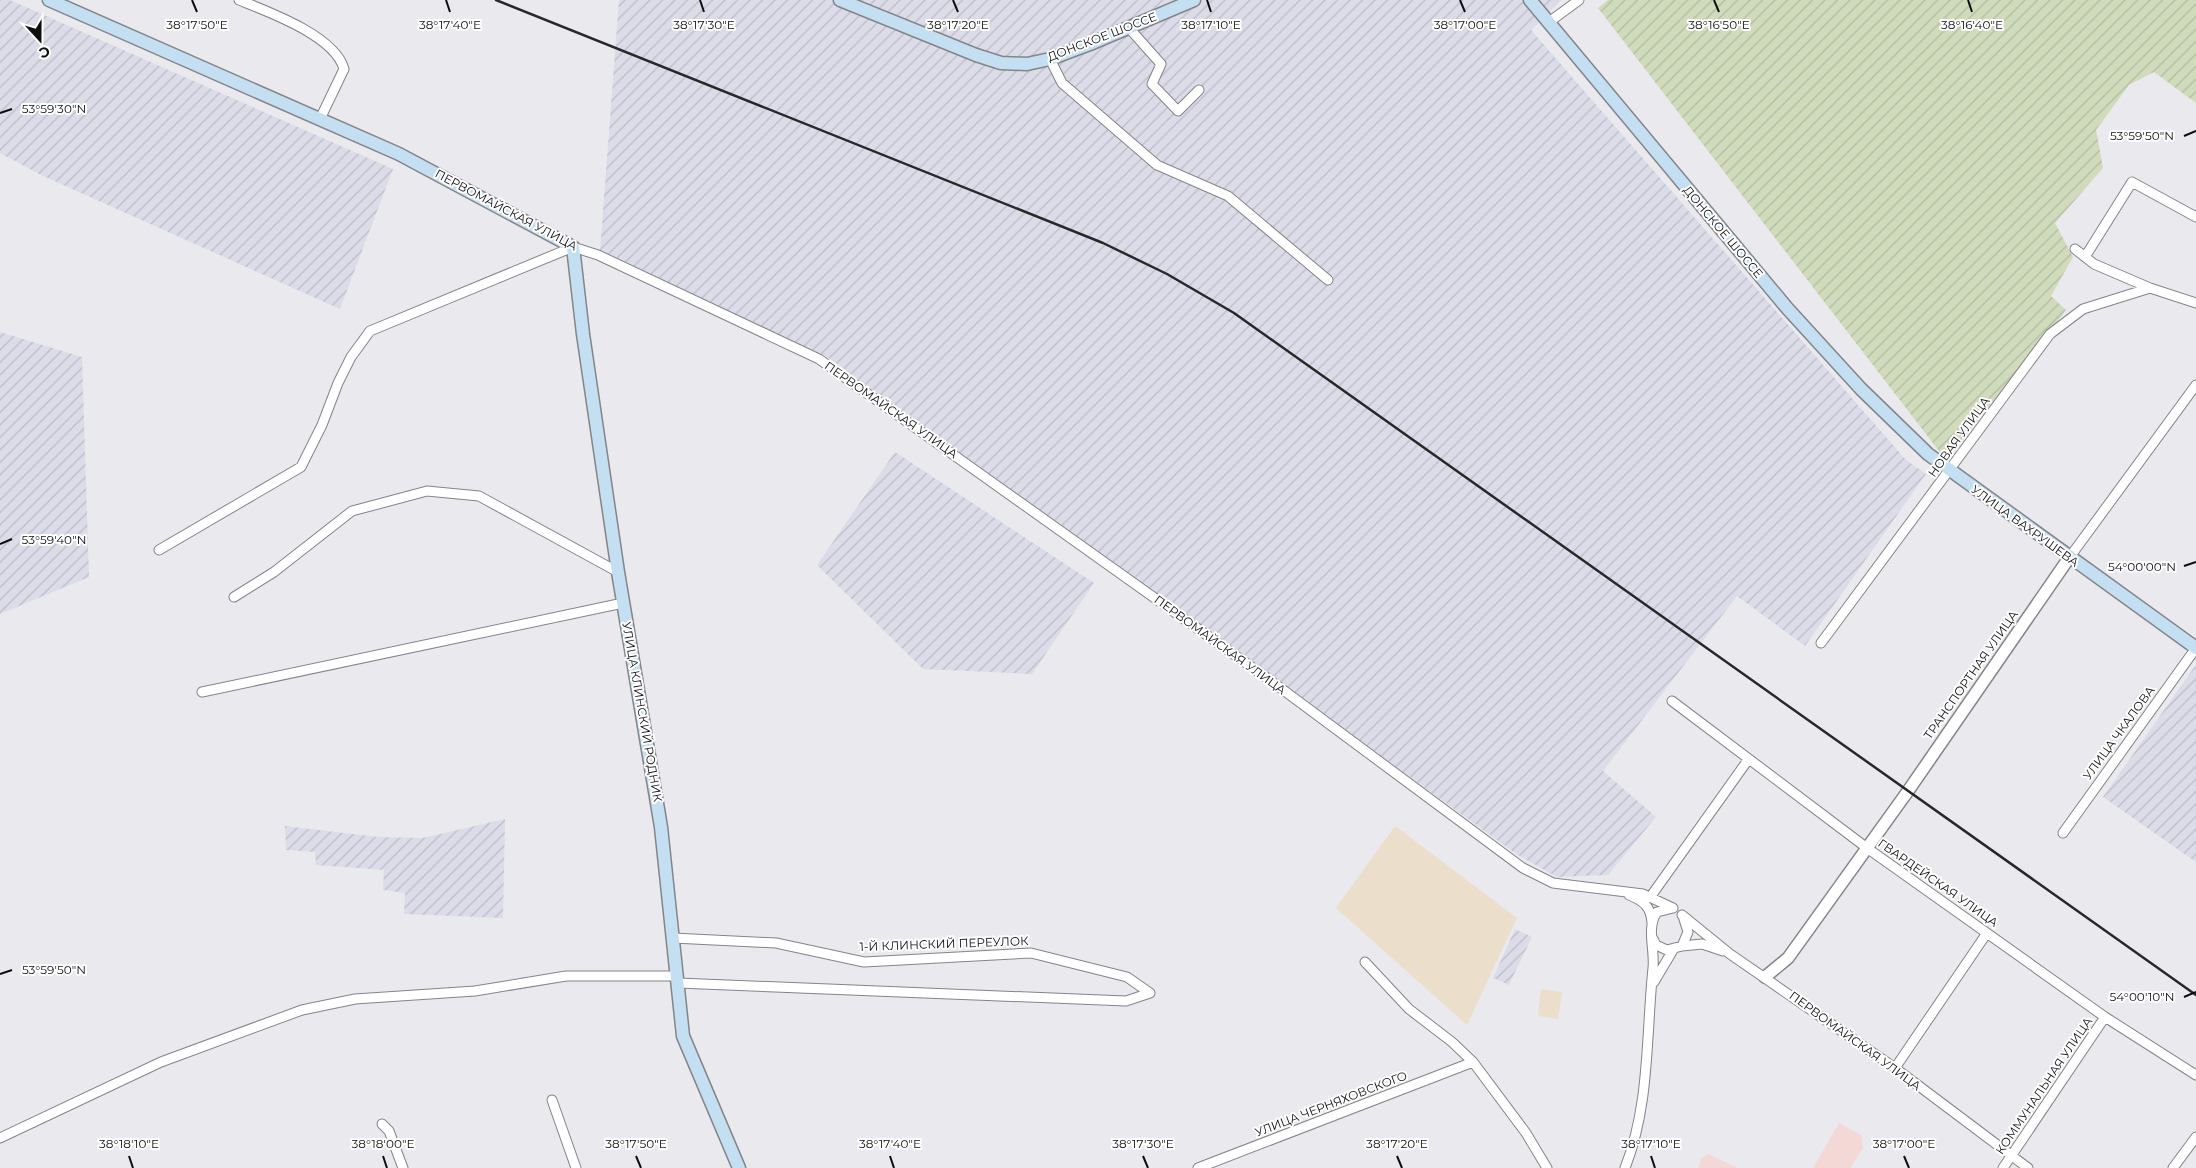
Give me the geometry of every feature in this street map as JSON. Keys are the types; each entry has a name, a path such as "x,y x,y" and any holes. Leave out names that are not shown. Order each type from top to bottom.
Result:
{"main road":[{"name":"ПЕРВОМАЙСКАЯ УЛИЦА","path":"49,0 399,154 574,247"},
{"name":"ДОНСКОЕ ШОССЕ","path":"840,0 976,55 1001,63 1027,64 1050,59 1194,0"},
{"name":"ДОНСКОЕ ШОССЕ","path":"1530,0 1787,308 1861,389 1928,454"},
{"name":"УЛИЦА КЛИНСКИЙ РОДНИК","path":"574,247 583,334 618,572 661,827 683,1036 738,1168"},
{"name":"УЛИЦА ВАХРУШЕВА","path":"1928,454 2069,558 2196,648"}],"street":[{"path":"239,0 287,21 327,44 337,54 344,69 320,119"},
{"path":"1549,22 1579,0"},
{"path":"1129,28 1161,64 1152,84 1178,111 1199,90"},
{"path":"1050,59 1062,83 1157,165 1228,196 1328,280"},
{"path":"2085,257 2132,182 2196,217"},
{"path":"159,550 301,468 347,366 370,331 574,247"},
{"name":"ПЕРВОМАЙСКАЯ УЛИЦА","path":"574,247 598,255 819,359 1267,678 1524,868 1553,883 1609,891 1630,891 1651,896 1673,908"},
{"path":"2075,249 2094,264 2150,288 2189,299 2196,303"},
{"name":"НОВАЯ УЛИЦА","path":"1821,644 2050,334 2083,309 2150,288"},
{"name":"ТРАНСПОРТНАЯ УЛИЦА","path":"1765,977 1788,958 2069,558 2196,385"},
{"path":"234,597 274,572 352,511 426,491 479,496 618,572"},
{"path":"202,692 623,603"},
{"name":"УЛИЦА ЧКАЛОВА","path":"2063,833 2196,648"},
{"name":"ГВАРДЕЙСКАЯ УЛИЦА","path":"1672,701 1867,848 2105,1017 2196,1075"},
{"path":"1651,896 1748,760"},
{"path":"1609,891 1643,901 1651,914 1652,925 1654,967 1650,988 1642,1104 1638,1131 1624,1168"},
{"path":"1652,925 1657,912 1673,908 1682,915 1688,932 1682,946"},
{"name":"ПЕРВОМАЙСКАЯ УЛИЦА","path":"1682,915 1730,954 1895,1068 2028,1168"},
{"path":"1895,1068 1987,933"},
{"path":"1652,937 1656,945 1662,949 1673,950"},
{"name":"1-Й КЛИНСКИЙ ПЕРЕУЛОК","path":"673,938 776,943 864,962 1031,953 1128,977 1150,992 1126,1002 677,979"},
{"path":"1650,988 1666,959 1673,950 1682,946 1702,944 1730,954"},
{"path":"1365,962 1409,1009 1452,1042 1473,1062 1526,1133 1547,1168"},
{"path":"0,1138 161,1062 302,1010 355,999 475,991 566,976 677,979"},
{"name":"КОММУНАЛЬНАЯ УЛИЦА","path":"2003,1168 2105,1017"},
{"name":"УЛИЦА ЧЕРНЯХОВСКОГО","path":"1198,1168 1473,1062"},
{"path":"552,1100 576,1168"},
{"path":"382,1124 389,1132 403,1168"},
{"path":"2173,1168 2196,1137"}],"shaded area":[{"path":"0,0 10,0 393,169 340,309 41,175 0,153"},
{"path":"619,0 1561,0 1531,30 1906,460 1926,474 1805,646 1737,596 1603,771 1656,817 1608,875 1557,877 1518,855 826,356 600,251"},
{"path":"0,332 82,357 89,577 0,614"},
{"path":"895,452 1094,583 1032,674 923,669 817,565"},
{"path":"2196,667 2196,862 2103,797"},
{"path":"505,819 503,918 404,914 405,893 383,890 384,870 316,865 315,852 286,850 285,826 378,837 423,838"},
{"path":"1395,826 1517,918 1467,1025 1336,908"},
{"path":"1515,929 1532,937 1509,985 1493,978"},
{"path":"1541,989 1562,992 1558,1019 1538,1016"},
{"path":"1839,1123 1861,1135 1863,1148 1850,1168 1813,1168"},
{"path":"1708,1154 1738,1168 1698,1168 1701,1159"}],"green space":[{"path":"1608,0 2196,0 2196,103 2154,72 2129,85 2096,130 2103,168 2055,223 2073,257 2051,296 2066,310 1946,460 1598,8"}],"railway":[{"path":"496,0 1103,243 1167,274 1234,313 2196,995"}]}
